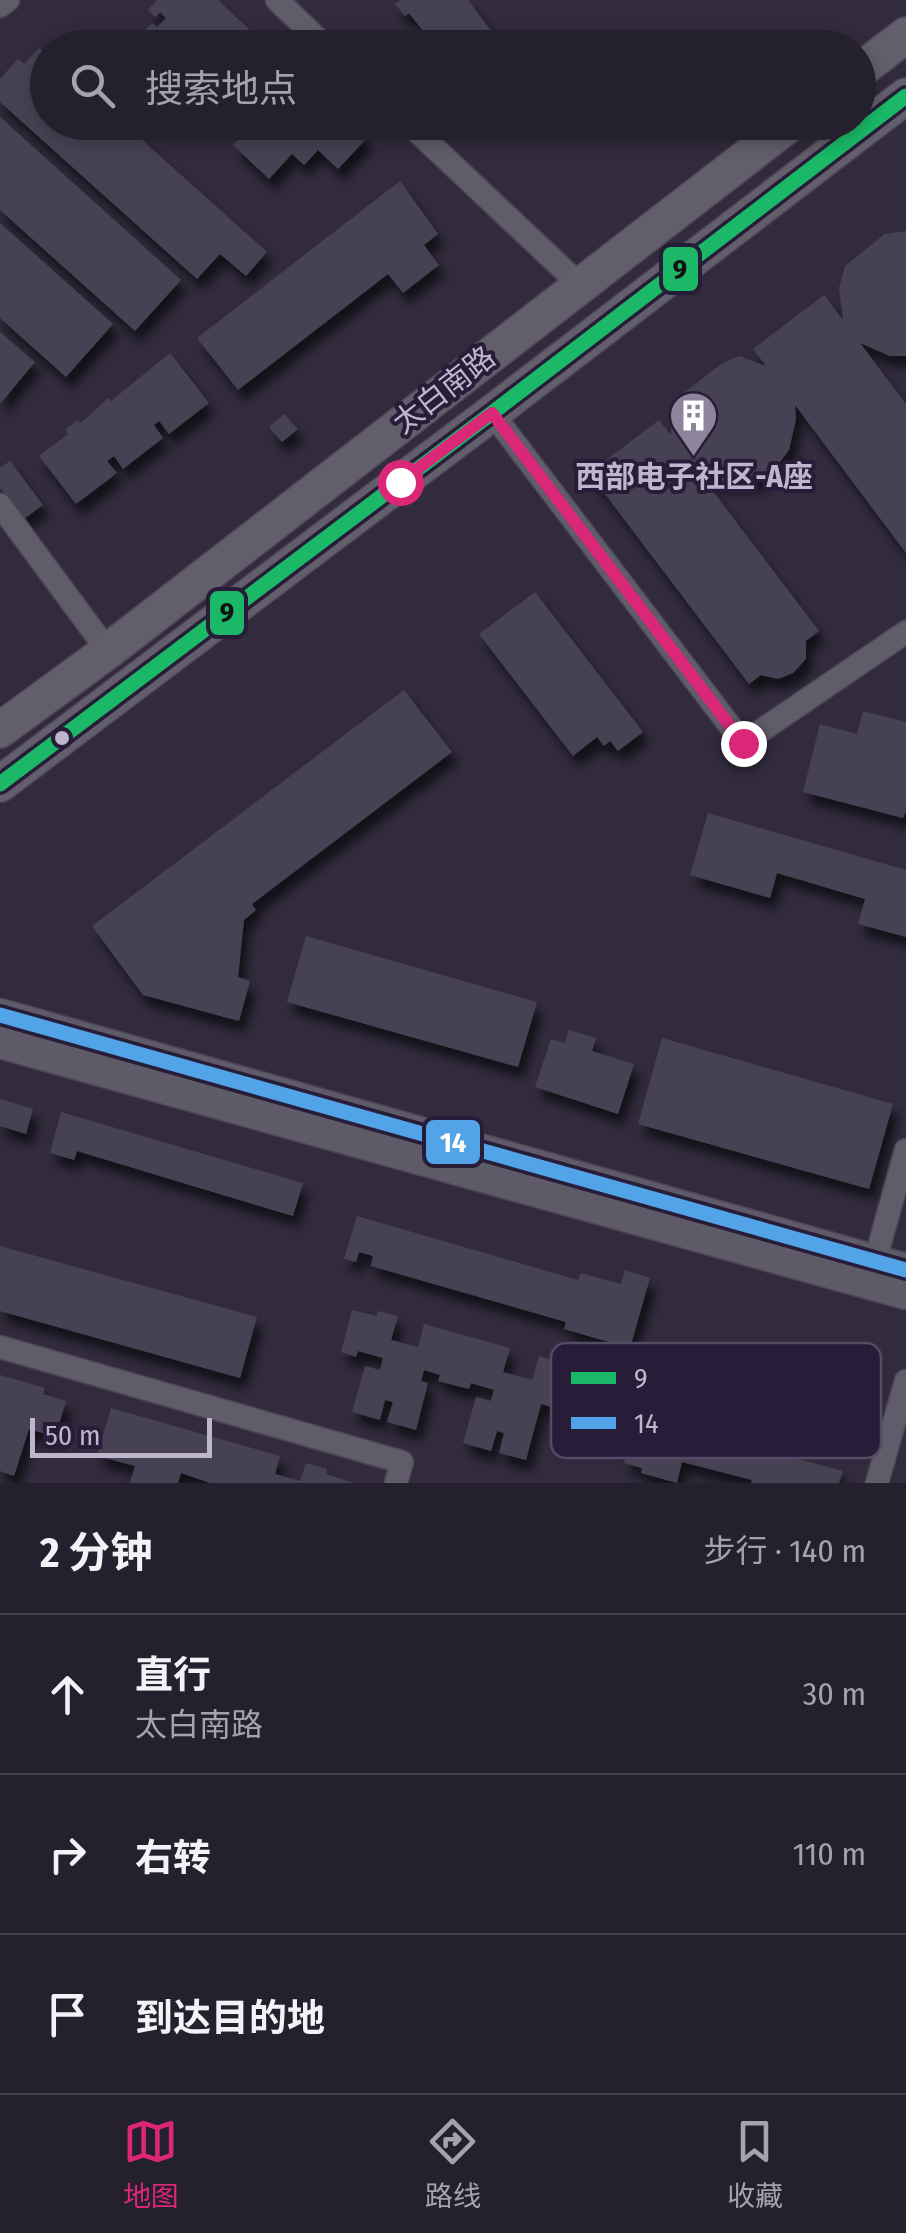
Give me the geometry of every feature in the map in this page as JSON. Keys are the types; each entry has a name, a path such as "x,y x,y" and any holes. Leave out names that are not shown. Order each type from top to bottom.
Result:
{"main road":[{"path":"876,58 906,36"},
{"name":"太白南路","path":"876,119 906,96"},
{"name":"太白南路","path":"0,730 108,651 769,140"},
{"name":"太白南路","path":"0,784 849,140"},
{"path":"0,1016 883,1272 906,1294"},
{"path":"0,1042 883,1272"}],"street":[{"path":"0,6 8,0"},
{"path":"277,0 308,30"},
{"path":"426,140 580,285"},
{"path":"492,413 743,743 895,651 906,632"},
{"path":"0,504 108,651"},
{"path":"883,1272 906,1150"},
{"path":"0,1347 402,1462 396,1483"},
{"path":"877,1483 906,1382"}],"building":[{"path":"157,0 218,0 250,30 146,30 152,23 157,27 166,18 160,12 155,17 148,10"},
{"path":"401,0 468,0 490,30 422,30 409,13 405,16 395,4"},
{"path":"30,58 30,129 0,102 0,79 18,59 24,64"},
{"path":"0,117 181,280 135,331 0,210"},
{"path":"42,140 142,140 267,252 246,276 220,254 197,279"},
{"path":"238,140 365,140 338,169 318,150 304,165 292,154 269,179 233,145"},
{"path":"400,181 438,234 424,245 439,265 403,293 388,274 238,390 197,338"},
{"path":"0,223 113,324 66,377 0,318"},
{"name":"西部电子社区-A座","path":"906,231 906,356 890,356 860,343 906,404 906,553 795,405 789,450 775,469 753,482 721,482 700,474 819,631 806,641 806,659 793,673 778,679 761,675 749,684 589,473 659,420 671,435 671,413 679,397 721,364 739,356 766,366 753,349 824,295 843,320 839,288 845,266 885,234"},
{"path":"0,332 35,362 0,404"},
{"path":"170,353 209,403 169,434 159,421 154,425 163,438 123,469 114,456 107,461 117,473 76,504 39,456 68,434 65,430 78,420 80,424 108,398 111,401"},
{"path":"284,414 298,429 282,442 269,427"},
{"path":"10,461 43,505 24,519 0,488 0,468"},
{"path":"535,592 643,732 618,751 610,741 604,746 597,737 573,756 479,634"},
{"path":"404,690 452,752 252,904 256,910 244,920 238,977 250,981 239,1021 143,995 92,926"},
{"path":"863,711 906,722 903,818 803,792 820,724 857,734"},
{"path":"708,813 906,870 906,937 858,924 865,899 777,873 770,898 690,875"},
{"path":"306,936 537,1002 518,1067 287,1002"},
{"path":"569,1030 596,1038 592,1051 634,1064 618,1114 535,1087 551,1039 565,1043"},
{"path":"662,1038 893,1104 869,1189 638,1124"},
{"path":"0,1099 33,1109 26,1134 0,1126"},
{"path":"61,1112 303,1183 293,1216 77,1151 74,1160 50,1153"},
{"path":"357,1216 578,1280 581,1273 621,1284 625,1270 650,1278 631,1343 613,1343 564,1329 566,1322 371,1266 373,1256 359,1252 356,1262 344,1259"},
{"path":"0,1246 257,1317 240,1378 0,1311"},
{"path":"352,1310 398,1316 391,1340 418,1347 424,1324 510,1348 503,1372 532,1380 539,1356 551,1360 551,1407 541,1404 526,1460 499,1453 504,1433 497,1431 491,1451 463,1443 476,1397 491,1401 494,1390 471,1383 469,1389 438,1381 440,1375 424,1370 421,1381 428,1383 416,1430 387,1422 393,1402 385,1400 380,1420 352,1412 365,1366 380,1370 383,1358 358,1351 356,1357 341,1352"},
{"path":"0,1375 45,1388 43,1394 66,1401 55,1437 29,1429 14,1476 0,1471"},
{"path":"111,1408 280,1456 275,1474 300,1481 306,1463 354,1483 210,1483 181,1473 178,1483 130,1483 135,1466 97,1456"},
{"path":"625,1458 794,1458 843,1471 839,1483 751,1483 752,1480 682,1462 677,1483 641,1473 642,1468 624,1463"}],"transit line":[{"name":"9","path":"876,119 906,96"},
{"name":"9","path":"0,784 849,140"},
{"name":"14","path":"0,1015 906,1270"}],"place":[{"name":"西部电子社区-A座","path":"694,458"}],"route":[{"path":"400,482 492,413 743,743"}]}
